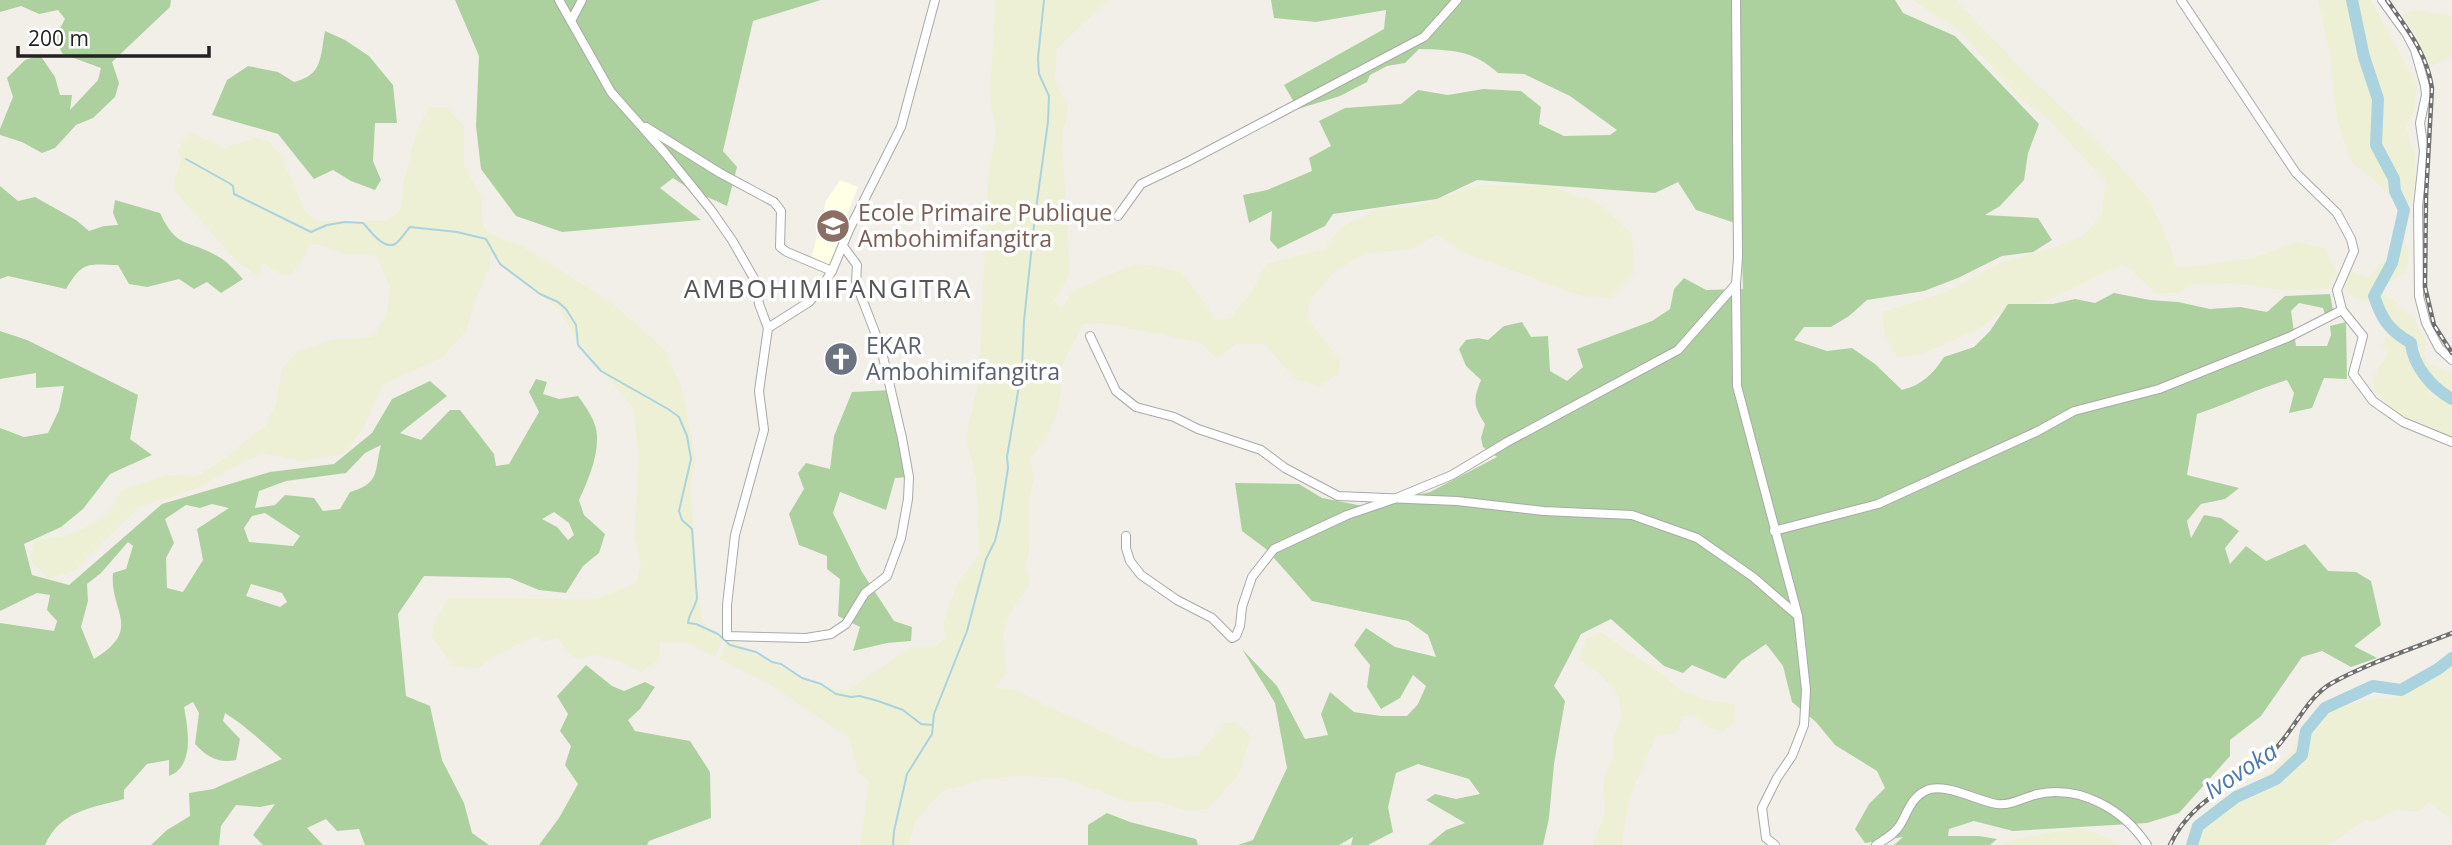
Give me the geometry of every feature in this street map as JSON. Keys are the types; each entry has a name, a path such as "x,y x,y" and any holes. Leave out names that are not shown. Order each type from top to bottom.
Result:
{"street":[{"path":"559,0 611,92 701,198 732,240 756,282 768,328 759,391 764,430 736,535 727,605 727,636 812,638 831,634 846,624 865,593 887,576 901,538 909,477 881,348 856,283 857,265 843,246"},
{"path":"566,0 571,20"},
{"path":"571,20 582,0"},
{"path":"768,328 809,302 832,271 901,127 934,0"},
{"path":"1118,216 1141,184 1424,37 1457,0"},
{"path":"1736,0 1737,386 1797,616 1806,690 1804,725 1793,756 1777,778 1762,808 1766,838 1775,845"},
{"path":"2181,0 2296,173 2337,213 2343,223 2354,251 2337,290 2342,310 2363,336 2353,374 2372,401 2403,422 2452,442"},
{"path":"2382,0 2415,50 2425,86 2426,95 2420,123 2424,152 2418,206 2419,296 2426,323 2439,348 2452,360"},
{"path":"638,122 720,173 774,202 781,211 780,247 832,271"},
{"path":"1126,536 1130,562 1141,575 1177,600 1212,618 1232,638 1240,626 1242,607 1252,577 1274,549 1347,515 1452,475 1507,442 1678,350 1736,285"},
{"path":"1774,531 1878,504 2038,431 2074,411 2159,389 2289,337 2342,310"},
{"path":"1090,336 1116,391 1136,407 1174,417 1198,429 1261,450 1285,468 1338,496 1457,501 1544,511 1632,515 1697,538 1753,577 1797,616"},
{"path":"1876,845 1899,827 1912,801 1926,789 1944,788 2001,805 2039,794 2070,793 2094,800 2115,811 2136,828 2147,845"}],"shaded area":[{"path":"995,0 1109,0 1057,48 1055,81 1068,107 1062,139 1070,274 1054,301 1062,308 1072,291 1132,265 1149,265 1181,272 1215,320 1230,318 1251,293 1266,264 1325,249 1340,228 1377,209 1414,207 1479,185 1548,186 1599,203 1632,234 1634,274 1610,298 1581,296 1465,253 1437,235 1412,249 1367,253 1335,271 1309,301 1308,319 1340,361 1339,374 1320,386 1294,379 1265,344 1236,344 1217,358 1198,342 1101,323 1083,324 1062,365 1056,416 1046,437 1030,459 1034,477 1030,498 1029,553 1025,566 1031,582 1009,615 1003,633 1007,672 995,687 1019,691 1163,759 1199,755 1223,724 1236,722 1251,736 1238,777 1207,809 1188,811 1159,802 1129,802 1063,778 1016,776 981,780 944,791 916,820 909,845 860,845 869,781 858,772 849,738 766,682 719,659 728,639 812,684 848,690 911,647 935,647 946,638 943,624 956,586 979,554 976,479 966,438 979,378 988,177 996,130 990,100"},
{"path":"1912,0 1956,0 2023,71 2095,139 2149,199 2170,245 2176,268 2253,258 2297,242 2324,248 2337,274 2328,289 2282,290 2229,283 2189,285 2182,292 2157,294 2124,264 2046,301 2004,311 1979,329 1925,353 1897,357 1885,336 1882,312 1949,291 1997,264 2053,248 2084,235 2102,214 2105,181 2049,120 2027,104 2008,85 1959,30"},
{"path":"2318,0 2371,0 2417,86 2414,110 2406,126 2415,153 2416,180 2411,203 2396,204 2350,160 2337,119 2329,50"},
{"path":"2416,10 2452,16 2452,56 2430,67 2416,36 2402,15"},
{"path":"428,107 447,107 464,127 464,165 482,198 482,222 489,234 522,246 611,302 666,351 682,390 696,458 690,485 695,576 703,622 724,637 715,657 689,643 660,642 659,660 641,672 618,660 595,655 577,659 569,654 558,637 544,642 535,637 495,655 477,669 453,666 432,637 434,621 449,598 596,599 637,582 641,560 634,537 639,458 633,408 576,339 560,309 504,269 491,253 489,269 473,305 467,330 443,357 383,385 363,428 344,454 301,461 262,453 193,490 139,507 73,572 48,578 30,559 34,541 73,534 99,520 110,510 122,490 166,475 197,476 225,458 265,426 276,404 282,369 298,351 332,340 372,337 387,314 390,286 375,255 344,254 310,244 302,262 293,273 282,275 264,264 257,276 237,262 174,190 181,160 177,150 188,134 193,133 224,148 255,138 269,141 279,152 305,210 316,221 385,221 400,211 404,180 416,134"},
{"name":"Ecole Primaire Publique Ambohimifangitra","path":"840,180 858,187 846,217 850,218 829,266 811,259 826,201"},
{"path":"2403,235 2409,254 2407,266 2404,273 2385,285 2383,294 2394,299 2402,311 2412,315 2426,341 2424,355 2427,363 2452,372 2452,395 2439,386 2421,365 2416,340 2390,323 2380,301 2378,291 2394,265"},
{"path":"2386,260 2390,263 2374,283 2369,301 2361,300 2346,291 2347,275 2350,272 2369,277"},
{"path":"2389,336 2405,344 2411,367 2421,374 2431,395 2448,403 2452,408 2452,436 2403,416 2389,407 2375,392 2373,375 2387,356 2387,350 2382,348 2385,338"},
{"path":"1600,632 1662,674 1681,691 1708,700 1734,704 1735,722 1722,732 1706,727 1696,716 1684,716 1676,733 1656,736 1629,799 1622,845 1593,845 1605,812 1603,780 1613,757 1614,736 1622,717 1619,697 1601,675 1579,659 1586,639"},
{"path":"2452,665 2452,831 2449,818 2429,802 2419,812 2399,810 2377,820 2364,821 2329,845 2188,845 2192,828 2243,789 2272,771 2293,750 2300,731 2332,711 2363,700 2400,697"},
{"path":"2078,828 2112,838 2120,845 1996,845 2020,838"}],"green space":[{"path":"0,0 171,0 170,7 112,62 119,83 115,97 93,118 76,125 55,148 42,153 22,142 0,135 13,97 7,78 25,60 40,55 55,77 60,95 72,95 70,110 98,80 101,68 63,54 54,39 65,19 58,10 39,14 21,6 0,12"},
{"path":"455,0 821,0 753,21 723,151 737,167 727,206 673,178 660,188 701,220 562,232 516,216 481,169 476,126 479,56"},
{"path":"1271,0 1895,0 1903,13 1955,36 2039,124 2028,153 2024,180 2000,206 1985,215 2038,218 2052,240 2033,252 2002,256 1924,291 1867,300 1831,327 1804,327 1794,340 1827,351 1852,348 1875,364 1902,390 1926,378 1944,357 1974,347 1990,331 2008,304 2053,304 2075,299 2095,303 2114,293 2210,309 2240,307 2267,312 2285,296 2330,294 2333,310 2325,315 2323,308 2299,303 2291,311 2296,346 2327,346 2331,335 2330,326 2346,322 2347,379 2324,378 2312,408 2289,413 2294,393 2287,380 2197,414 2187,475 2239,488 2225,499 2201,504 2187,521 2191,538 2204,515 2221,518 2239,531 2225,548 2230,564 2246,546 2266,561 2305,544 2328,571 2356,572 2371,581 2381,625 2354,646 2377,658 2351,667 2322,651 2302,657 2261,716 2230,740 2230,756 2179,813 2147,823 2013,831 1974,821 1949,829 1948,836 1997,839 1990,845 1894,845 1903,837 1865,843 1855,829 1869,804 1885,788 1877,771 1835,745 1816,722 1792,702 1783,666 1766,644 1741,661 1725,679 1692,665 1683,673 1664,666 1611,619 1581,634 1554,686 1565,701 1543,845 1428,845 1446,830 1465,823 1426,800 1435,794 1456,799 1480,794 1469,779 1418,764 1396,773 1388,807 1393,832 1368,845 1351,845 1353,837 1339,845 1238,845 1253,840 1287,768 1275,703 1242,649 1277,686 1305,739 1328,735 1321,714 1330,692 1354,712 1381,716 1407,716 1418,704 1426,686 1413,675 1400,698 1381,709 1367,687 1370,665 1354,645 1366,628 1395,647 1436,657 1428,635 1408,621 1312,601 1266,549 1242,531 1235,483 1299,484 1322,498 1363,506 1430,492 1497,457 1483,447 1481,438 1485,424 1476,403 1481,380 1466,366 1459,349 1466,340 1488,340 1504,326 1522,322 1531,337 1548,336 1550,371 1567,381 1583,367 1577,349 1652,321 1670,309 1674,289 1684,278 1706,290 1743,289 1741,225 1696,210 1678,182 1655,193 1477,180 1437,199 1333,214 1325,226 1278,249 1270,240 1272,211 1249,223 1243,195 1267,190 1312,171 1309,158 1331,146 1319,121 1345,108 1401,104 1418,90 1448,95 1483,89 1521,91 1541,107 1539,124 1564,136 1610,135 1617,130 1570,96 1524,74 1498,73 1471,56 1442,50 1419,49 1405,63 1387,66 1370,75 1367,82 1340,96 1298,109 1284,85 1384,29 1386,10 1316,22 1274,18"},
{"path":"325,31 369,56 393,85 397,123 375,123 373,161 381,180 375,190 351,181 333,170 314,179 278,134 212,115 227,80 248,66 278,72 294,82 310,75 321,57"},
{"path":"0,186 18,201 35,197 76,220 89,231 118,225 113,213 115,200 160,213 178,239 219,257 243,279 221,293 207,282 194,289 179,279 147,287 129,284 118,265 99,264 81,269 66,289 8,276 0,279"},
{"path":"0,331 27,340 138,395 130,439 152,455 110,474 83,509 61,527 24,544 32,575 69,585 162,504 270,472 334,464 372,433 392,399 430,381 447,396 400,433 421,440 450,410 460,410 494,454 496,466 509,464 539,412 529,392 536,379 547,382 543,394 559,399 578,396 588,410 597,431 594,460 579,500 584,515 605,534 599,553 583,566 566,593 539,590 510,578 424,576 398,614 406,696 430,706 442,760 464,803 472,833 489,845 365,845 359,829 337,831 326,819 307,828 323,845 263,845 253,835 275,804 260,807 236,805 221,826 219,845 151,845 167,830 190,816 189,793 213,789 282,759 225,713 223,721 240,739 236,760 218,760 208,755 195,744 199,713 193,702 184,707 188,746 183,764 177,771 169,776 169,760 147,764 124,790 124,799 68,818 51,834 45,845 0,845 0,623 54,631 57,621 47,610 50,595 37,593 0,611 0,428 24,437 48,433 59,410 64,386 36,388 36,373 0,379","holes":["381,445 372,480 350,492 340,509 323,511 314,498 285,495 275,505 255,508 259,491 286,481 346,473 365,453","212,504 229,508 197,529 203,560 183,592 167,588 166,558 174,543 165,519 186,505 200,508","554,512 569,523 574,535 568,540 557,527 542,519","265,513 300,536 293,546 249,542 244,528 252,516","128,542 133,546 126,569 113,573 113,586 121,619 118,638 94,659 81,627 88,601 87,584 101,573","251,584 282,593 287,602 280,607 246,596"]},
{"path":"892,390 909,477 895,478 886,510 840,492 833,513 862,572 894,621 912,627 911,641 887,643 853,651 860,627 838,616 840,579 827,569 827,556 799,545 789,514 804,489 798,473 806,463 830,469 834,436 852,392"},
{"path":"586,665 612,686 624,691 645,682 655,687 640,709 628,720 635,731 690,741 710,772 711,818 649,841 647,845 539,845 559,818 578,784 565,765 571,746 560,731 568,714 557,696"},
{"path":"1107,813 1130,822 1196,839 1198,845 1088,845 1088,825"}],"waterway":[{"path":"893,845 907,774 932,734 934,714 967,631 986,559 995,541 1000,520 1022,368 1035,216 1048,122 1049,96 1039,74 1038,58 1044,0"},
{"path":"2352,0 2364,57 2378,99 2376,145 2394,179 2395,191 2404,210 2392,263 2374,296 2387,324 2411,343 2415,360 2425,376 2437,389 2452,399"},
{"path":"186,159 229,183 233,186 234,194 311,232 327,225 345,222 363,223 377,238 390,245 397,243 410,227 457,232 486,239 500,264 540,294 566,309 576,325 578,345 601,371 679,417 687,436 691,459 679,511 682,520 692,529 697,598 688,623 718,634 730,645 756,652 836,694 878,701 903,710 921,724 933,725"},
{"name":"Ivovoka","path":"2192,845 2198,826 2236,797 2276,779 2302,755 2306,731 2325,708 2373,686 2401,690 2452,658"}],"railway":[{"path":"2387,0 2421,52 2432,88 2426,196 2425,287 2434,325 2452,353"},
{"path":"2170,845 2191,814 2204,802 2248,772 2276,748 2323,689 2361,669 2452,633"}],"place":[{"name":"Ecole Primaire Publique Ambohimifangitra","path":"833,226"},
{"name":"EKAR Ambohimifangitra","path":"841,359"}],"district":[{"name":"AMBOHIMIFANGITRA","path":"828,289"}]}
